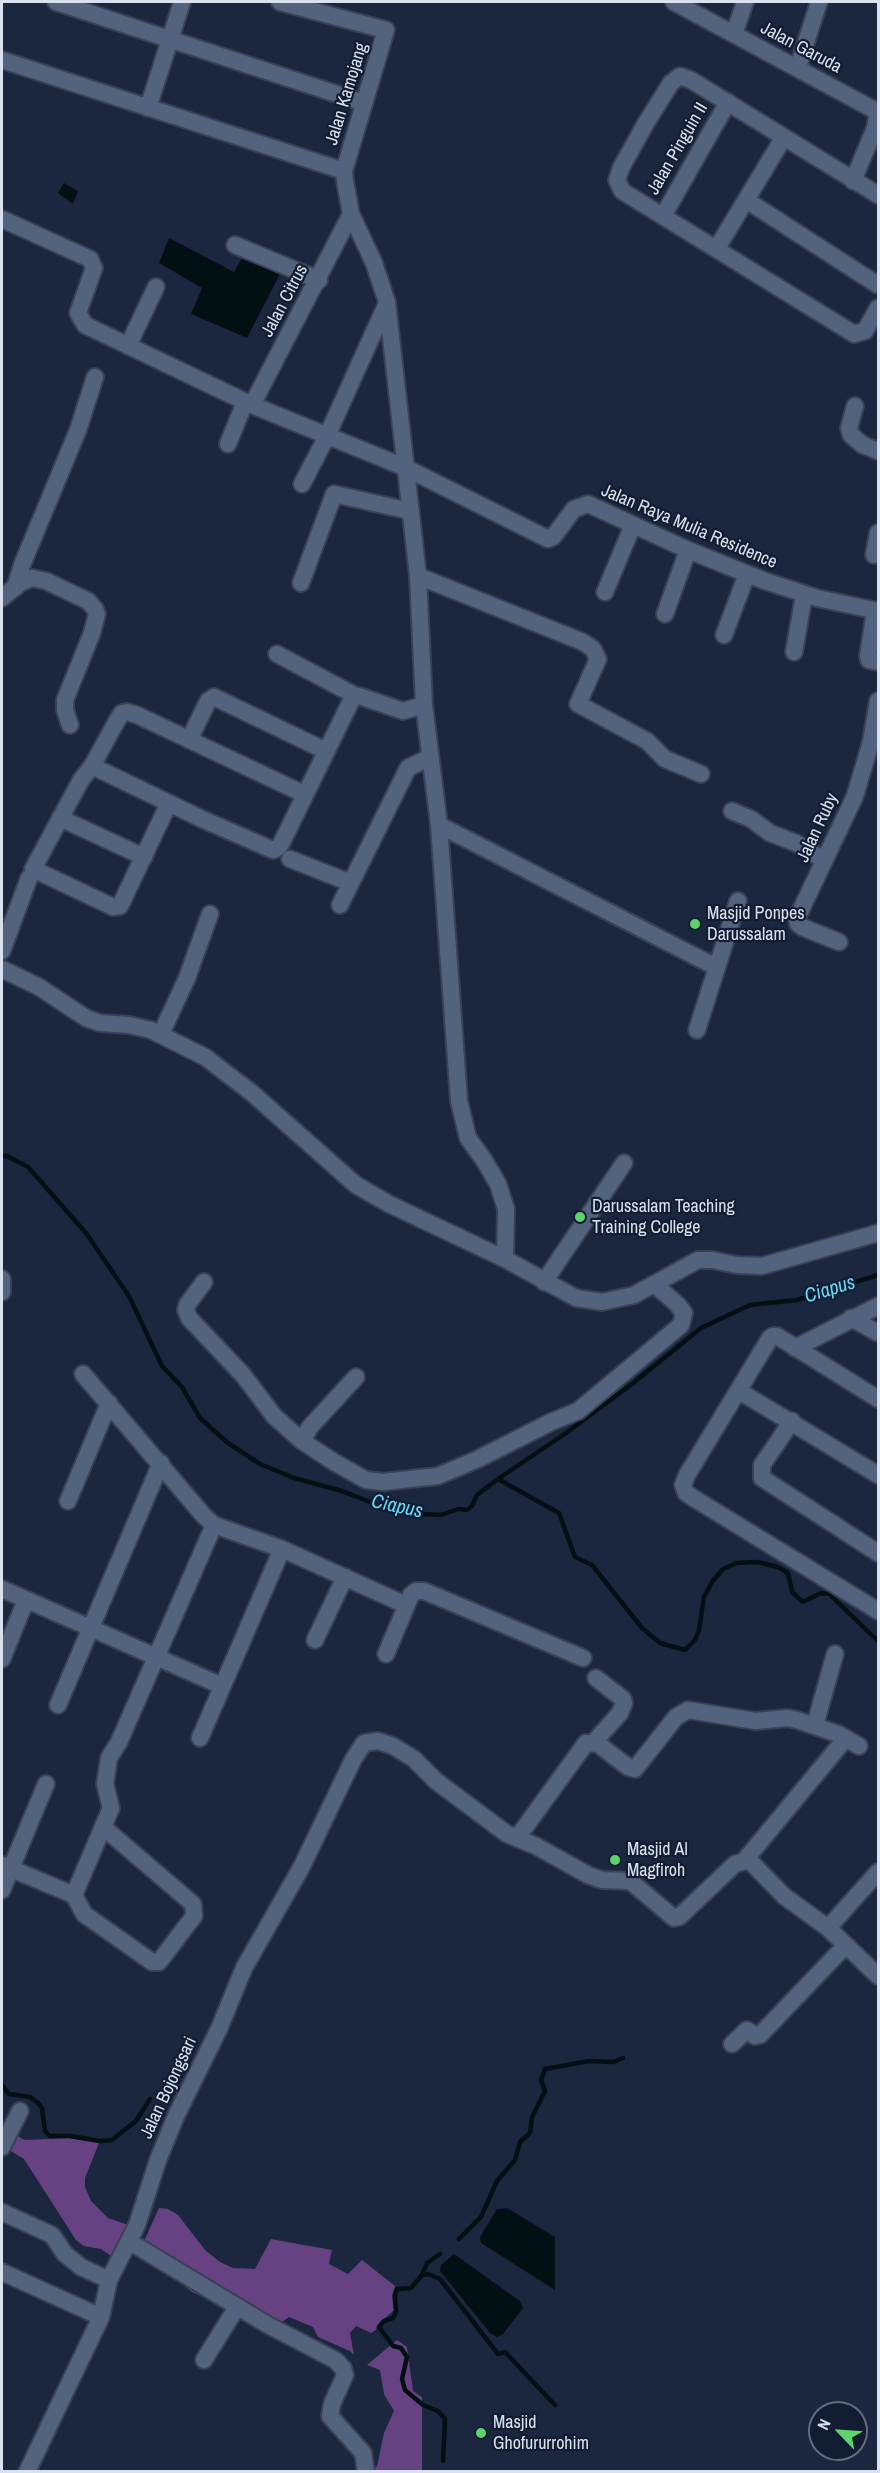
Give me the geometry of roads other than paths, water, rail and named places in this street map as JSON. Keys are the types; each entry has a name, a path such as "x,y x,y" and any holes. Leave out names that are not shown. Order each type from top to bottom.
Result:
{"street":[{"path":"56,2 364,103"},
{"path":"148,108 182,2"},
{"name":"Jalan Kamojang","path":"280,2 386,30 344,171"},
{"name":"Jalan Garuda","path":"674,2 878,112"},
{"path":"734,34 745,2"},
{"path":"798,67 819,2"},
{"path":"2,60 344,171 346,197 351,214 374,263 387,302 418,576 424,705 439,825 459,1101 468,1138 498,1184 506,1209 505,1259"},
{"path":"879,195 692,80 676,77 646,123 621,168 618,184 622,191 854,334 865,331 879,308"},
{"name":"Jalan Pinguin II","path":"663,216 728,102"},
{"path":"853,181 875,128 878,112"},
{"path":"717,248 784,137"},
{"path":"746,200 879,285"},
{"name":"Jalan Citrus","path":"228,444 319,280 351,214"},
{"path":"2,219 90,259 94,268 78,313 85,325 249,404 404,467"},
{"path":"235,245 319,280"},
{"path":"128,346 156,287"},
{"path":"302,484 327,436 387,302"},
{"path":"15,588 22,565 78,430 95,377"},
{"path":"855,406 849,428 851,435 863,445 879,451"},
{"name":"Jalan Raya Mulia Residence","path":"404,467 548,539 553,537 574,509 588,504 688,550 747,574 804,594 877,611"},
{"path":"301,583 334,494 410,511"},
{"path":"605,592 633,525"},
{"path":"874,555 879,533"},
{"path":"665,614 688,550"},
{"path":"724,635 747,574"},
{"path":"418,576 583,642 593,649 598,660 578,704 647,741 665,759 701,774"},
{"path":"2,598 28,578 38,578 87,601 95,609 97,614 92,633 64,700 70,725"},
{"path":"794,652 804,594"},
{"path":"877,611 868,656 869,660 879,662"},
{"path":"277,654 356,696 398,710 408,710 424,705"},
{"path":"92,766 273,850 279,848 352,699 356,696"},
{"path":"189,740 208,700 214,697 326,752"},
{"name":"Jalan Ruby","path":"839,942 805,929 797,921 855,796 871,742 879,701"},
{"path":"169,803 120,906 113,907 33,869 81,780 92,766 122,713 137,715 304,794"},
{"path":"340,905 408,768 430,757"},
{"path":"732,811 751,819 770,833 796,843 824,860"},
{"path":"60,818 144,857"},
{"path":"439,825 716,968"},
{"path":"290,859 351,883"},
{"path":"2,951 29,878"},
{"path":"698,1030 738,901"},
{"path":"161,1034 183,989 210,914"},
{"path":"2,969 39,987 86,1018 100,1023 139,1026 161,1034 205,1057 223,1069 357,1185 388,1204 505,1259 576,1298 602,1302 634,1295 698,1260 762,1266 879,1233"},
{"path":"544,1282 624,1163"},
{"path":"2,1279 2,1292"},
{"path":"204,1282 187,1305 186,1310 189,1317 243,1375 274,1416 302,1441 366,1480 383,1482 438,1476 478,1460 551,1422 578,1411 681,1325 684,1313 655,1285"},
{"path":"795,1348 879,1306"},
{"path":"851,1318 879,1333"},
{"path":"879,1399 777,1336 770,1338 683,1485 687,1493 879,1611"},
{"path":"83,1374 214,1525 282,1549 406,1605"},
{"path":"302,1441 310,1427 356,1377"},
{"path":"739,1391 879,1475"},
{"path":"68,1501 109,1404"},
{"path":"792,1421 762,1466 762,1478 879,1553"},
{"path":"58,1705 161,1463"},
{"path":"74,1896 111,1808 105,1784 109,1758 119,1742 214,1525"},
{"path":"200,1738 282,1549"},
{"path":"315,1640 345,1577"},
{"path":"2,1589 222,1686"},
{"path":"386,1654 406,1605 416,1591 424,1591 583,1658"},
{"path":"2,1659 26,1600"},
{"path":"815,1725 835,1654"},
{"path":"594,1742 620,1713 624,1703 621,1697 597,1678"},
{"path":"688,1710 755,1721 788,1718 815,1725 853,1742 745,1860 735,1864 676,1918 630,1881 602,1880 588,1875 517,1838 582,1746 594,1742 628,1767 635,1769 676,1717 688,1710"},
{"name":"Jalan Bojongsari","path":"27,2472 101,2317 108,2280 130,2242 168,2133 219,2029 244,1968 301,1868 359,1748 367,1742 378,1741 393,1746 414,1759 436,1781 489,1821 517,1838"},
{"path":"2,1890 6,1867 46,1784"},
{"path":"6,1867 74,1896 84,1914 152,1962 159,1962 194,1916 193,1904 103,1827"},
{"path":"745,1860 757,1866 783,1896 828,1929 879,1976"},
{"path":"828,1929 879,1872"},
{"path":"732,2044 747,2030 755,2036 760,2034 846,1945"},
{"path":"2,2147 20,2111"},
{"path":"2,2212 52,2235 65,2254 73,2261 108,2280"},
{"path":"130,2242 237,2307 335,2360 345,2375 344,2382 332,2404 330,2416 363,2453 366,2472"},
{"path":"2,2272 101,2317"},
{"path":"204,2360 237,2307"}],"waterway":[{"name":"Ciapus","path":"2,1156 7,1156 28,1167 86,1233 129,1296 162,1366 182,1387 200,1418 228,1443 260,1464 294,1478 342,1491 383,1507 422,1514 441,1515 458,1509 467,1510 472,1506 477,1495 632,1384 701,1328 750,1305 797,1300 878,1275"},
{"path":"498,1479 559,1513 575,1557 592,1565 642,1628 660,1643 685,1650 695,1640 699,1630 704,1597 712,1582 723,1569 737,1563 757,1562 778,1567 788,1573 792,1592 803,1602 821,1593 829,1594 878,1641"},
{"path":"459,2239 481,2217 497,2181 515,2160 520,2142 530,2133 532,2117 545,2091 541,2080 545,2069 589,2061 614,2062 623,2058"},
{"path":"2,2085 9,2094 30,2097 37,2102 42,2108 45,2131 50,2136 70,2136 100,2141 112,2140 136,2121 150,2099"},
{"path":"440,2254 427,2263 422,2275 411,2288 397,2289 396,2312 393,2318 384,2321 379,2327 393,2346 401,2348 407,2357 402,2379 405,2390 423,2405 438,2411 445,2419 443,2461"},
{"path":"422,2275 428,2274 440,2279 498,2354 505,2352 555,2405"}],"place":[{"name":"Masjid Ponpes Darussalam","path":"695,924"},
{"name":"Darussalam Teaching Training College","path":"580,1217"},
{"name":"Masjid Al Magfiroh","path":"615,1860"},
{"name":"Masjid Ghofururrohim","path":"481,2433"}]}
